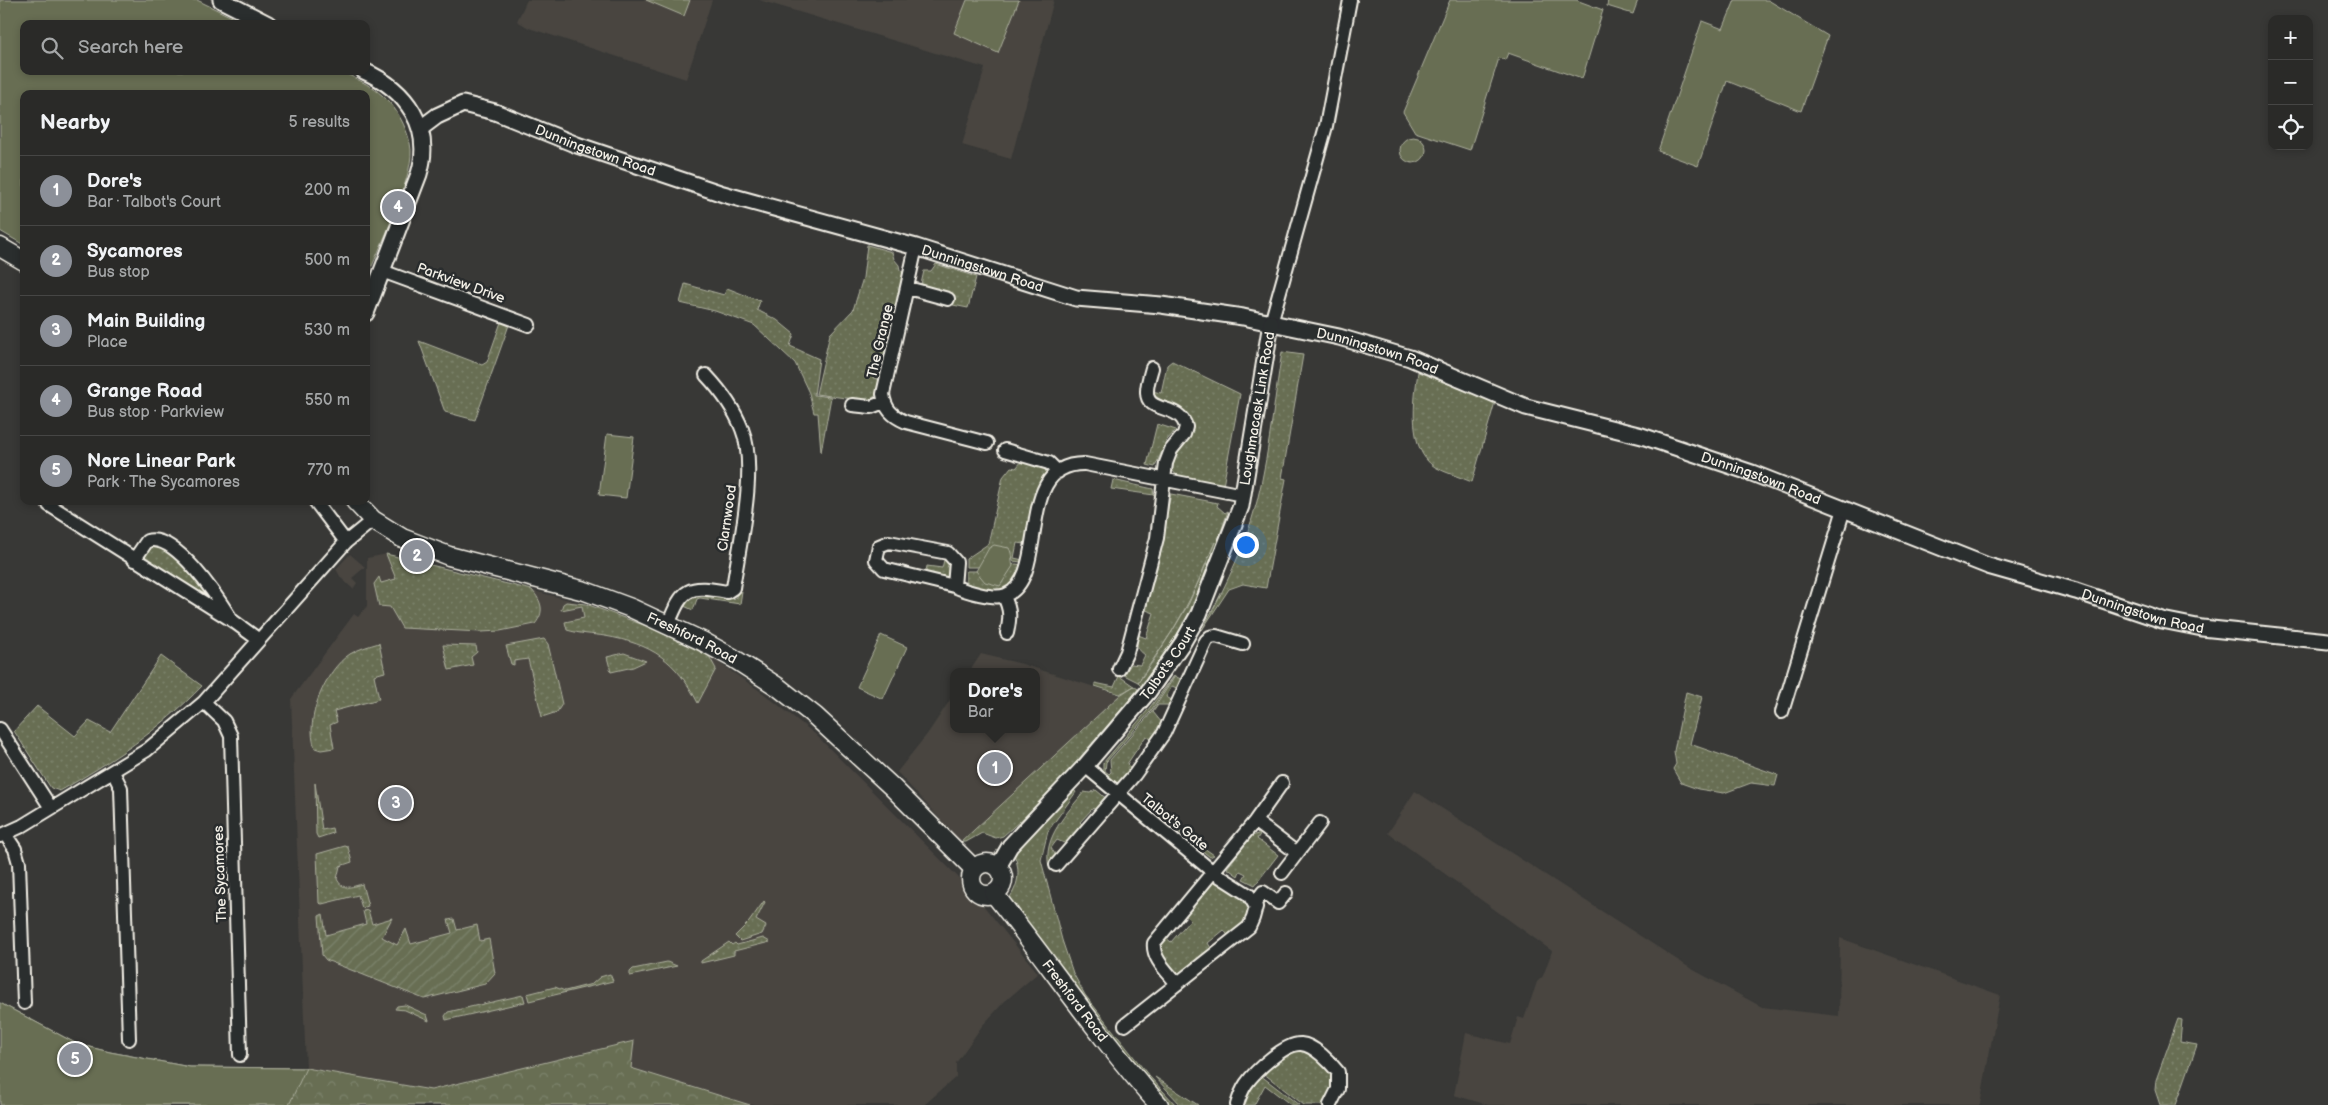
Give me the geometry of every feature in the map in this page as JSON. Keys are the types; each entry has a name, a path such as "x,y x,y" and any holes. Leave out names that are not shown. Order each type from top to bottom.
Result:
{"main road":[{"path":"0,247 20,259"},
{"name":"Freshford Road","path":"359,505 373,520 402,538 449,556 585,591 631,608 702,641 760,675 815,716 892,787 974,870"},
{"path":"987,863 998,867 1003,881 1000,889 994,894 983,895 973,888 971,877 974,870 980,864 987,863"},
{"name":"Freshford Road","path":"994,894 1049,962 1108,1045 1159,1105"}],"street":[{"path":"221,0 260,20"},
{"path":"1271,323 1326,126 1350,0"},
{"path":"370,75 388,86 404,100 416,116 421,128 424,158 370,302"},
{"name":"Dunningstown Road","path":"421,128 437,116 463,104 495,112 577,145 723,194 916,246 1076,298 1161,305 1251,318 1339,337 1410,358 1526,407 1642,436 1752,473 1988,566 2076,591 2162,620 2202,628 2328,641"},
{"name":"The Grange","path":"884,402 883,394 916,246"},
{"name":"Parkview Drive","path":"382,271 528,325"},
{"path":"908,288 948,299"},
{"name":"Loughmacask Link Road","path":"1244,495 1271,323"},
{"path":"1119,669 1132,655 1157,538 1165,478 1171,450 1186,427 1181,415 1174,411 1159,408 1149,400 1146,392 1152,368"},
{"name":"Clarnwood","path":"668,625 675,607 688,591 694,588 703,588 727,592 733,588 748,482 748,455 743,430 724,393 706,375"},
{"path":"852,406 871,406 884,402 888,411 906,422 987,443"},
{"path":"1010,454 1049,463 1058,472"},
{"path":"954,586 956,562 948,553 889,542 879,546 876,560 884,569 954,586 970,593 1004,596 1013,591 1025,572 1036,518 1046,485 1058,472 1076,464 1086,464 1165,478 1244,495"},
{"name":"Talbot's Court","path":"998,867 1010,846 1085,766 1148,692 1183,642 1199,614 1219,566 1244,495"},
{"path":"49,505 259,640"},
{"path":"318,505 346,542"},
{"path":"1782,712 1844,509"},
{"path":"24,1002 19,863 15,849 2,835 113,772 147,750 204,702 346,542 373,520"},
{"path":"134,560 148,541 160,540 180,554 199,573 232,621"},
{"path":"1004,596 1010,616 1007,633"},
{"name":"Talbot's Gate","path":"1056,866 1118,795 1164,733 1206,641 1210,637 1216,636 1243,644"},
{"name":"The Sycamores","path":"204,702 224,721 230,736 240,1055"},
{"path":"0,729 51,808"},
{"name":"Talbot's Gate","path":"1085,766 1213,872 1250,895 1254,903"},
{"path":"113,772 121,788 129,1039"},
{"name":"Talbot's Gate","path":"1177,984 1156,957 1153,951 1154,943 1256,821 1282,783"},
{"path":"1256,821 1297,853"},
{"path":"1282,873 1320,823"},
{"path":"1124,1025 1249,927 1256,912 1254,903 1263,892 1278,903 1286,893"},
{"path":"1237,1105 1246,1083 1258,1069 1291,1046 1302,1044 1314,1049 1338,1072 1338,1089 1330,1105"}],"shaded area":[{"path":"527,0 712,0 686,79 529,28 517,21"},
{"path":"759,0 1054,0 1011,159 962,145 985,68"},
{"path":"350,554 365,567 352,578 357,583 353,589 341,578 336,569"},
{"path":"387,554 586,604 649,627 709,656 763,693 815,734 970,889 1038,973 1005,1001 982,1026 956,1063 956,1077 924,1105 750,1105 631,1068 633,1041 431,1090 306,1068 291,699 354,614 358,617 367,606 367,558"},
{"path":"981,654 1035,668 972,668"},
{"path":"1040,670 1120,695 961,842 897,772 928,733 950,700 950,733 1040,733"},
{"path":"1415,791 1690,968 1762,1007 1839,1016 1840,938 2000,995 1980,1105 1488,1105 1454,1095 1466,1033 1510,1044 1518,1017 1524,1019 1537,982 1543,976 1552,951 1388,833"}],"green space":[{"path":"0,0 197,0 238,20 20,20 20,75 349,75 378,92 393,106 409,138 411,150 410,163 401,196 370,271 370,90 20,90 20,243 0,231"},
{"path":"646,0 690,0 684,16"},
{"path":"967,0 1019,0 998,53 954,33"},
{"path":"1450,0 1576,0 1603,10 1582,79 1508,53 1505,60 1499,58 1470,150 1415,132 1403,112"},
{"path":"1608,0 1638,0 1633,14 1607,6"},
{"path":"1735,0 1768,0 1828,36 1801,111 1727,81 1698,166 1658,151 1702,21 1723,29"},
{"path":"1413,137 1422,141 1426,150 1422,159 1413,163 1404,159 1400,150 1404,141"},
{"path":"867,245 892,252 900,270 905,273 887,355 879,355 873,378 881,380 878,394 868,401 816,394 830,334 853,310 863,278"},
{"path":"936,264 976,277 968,308 953,305 955,295 921,284 924,271 931,271"},
{"path":"685,284 724,295 727,288 760,301 757,310 777,320 794,334 790,346 819,359 814,395 831,397 821,452 818,413 814,413 809,393 795,363 754,325 715,311 680,303"},
{"path":"501,322 509,325 475,420 445,412 419,341 482,365 487,362"},
{"path":"1282,352 1303,355 1282,478 1286,479 1266,588 1243,584 1229,589 1202,630 1235,563 1257,502 1266,460"},
{"path":"1172,361 1240,394 1223,486 1178,477 1172,470 1187,435 1189,419 1185,412 1176,407 1154,400 1152,391 1161,393 1167,365"},
{"path":"1418,372 1495,402 1472,482 1435,467 1426,459 1420,449 1414,423"},
{"path":"1157,424 1176,430 1167,440 1155,467 1147,465"},
{"path":"607,434 634,437 626,498 599,495"},
{"path":"1023,460 1044,467 1047,475 1026,544 1017,543 1014,558 1023,560 1022,562 1013,561 1012,554 980,567 966,567 966,559 988,544 1003,477 1011,467 1016,468"},
{"path":"1113,480 1153,489 1154,495 1111,489"},
{"path":"1171,494 1218,503 1217,506 1225,513 1228,511 1190,611 1173,640 1141,686 1138,683 1157,654 1138,682 1124,675 1131,664 1140,665 1145,655 1138,647 1138,635 1146,638 1154,613 1146,610"},
{"path":"160,544 200,583 214,604 144,559 151,546"},
{"path":"994,545 1009,548 1013,566 1000,586 985,582 976,571 989,548"},
{"path":"386,554 532,590 541,607 538,620 535,624 500,631 481,632 402,628 390,607 379,606 374,584 379,577 381,583 396,579"},
{"path":"944,560 949,561 951,572 943,580 925,576 927,566 942,568"},
{"path":"1016,564 1022,565 1018,577 1003,593 966,586 966,571"},
{"path":"742,591 740,604 700,598 697,599 693,610 684,606 693,597 705,595 731,599 735,598"},
{"path":"566,602 586,604 649,627 709,656 716,669 698,703 681,676 661,656 649,649 622,639 567,630 565,622 584,618 582,606 561,610"},
{"path":"881,635 907,647 883,699 857,687"},
{"path":"544,639 548,644 562,704 557,712 542,717 528,659 514,661 514,665 511,664 506,646"},
{"path":"379,643 385,672 374,675 379,699 334,711 337,722 330,725 334,748 321,750 315,748 312,737 312,724 319,696 325,683 341,661 350,654"},
{"path":"443,645 476,646 477,652 471,657 473,665 449,670"},
{"path":"624,653 646,661 633,667 611,672 607,657"},
{"path":"161,656 202,686 170,716 135,744 60,791 51,788 14,731 37,706 75,736 89,721 110,732"},
{"path":"1119,676 1134,686 1120,694 1095,686 1095,683 1114,687"},
{"path":"1174,676 1150,712 1106,762 1105,771 1109,774 1111,772 1110,760 1151,713 1175,676 1184,681 1179,689 1172,686 1166,697 1174,701 1171,705 1158,705 1153,712 1162,723 1153,740 1146,736 1127,764 1133,770 1119,784 1114,784 1103,772 1103,763"},
{"path":"1134,686 1138,689 1091,747 1022,819 1003,836 996,838 982,833 966,842 961,842 1120,695"},
{"path":"1686,692 1702,697 1690,744 1778,775 1775,786 1751,783 1724,793 1698,789 1681,783 1673,769 1676,764 1674,751"},
{"path":"315,783 322,830 332,828 333,833 318,838 316,834"},
{"path":"1072,789 1076,792 1048,831 1041,860 1062,940 1073,973 1085,995 1149,1076 1176,1105 1168,1105 1125,1056 1008,900 1015,888 1018,876 1017,863 1012,850"},
{"path":"1096,790 1108,800 1100,813 1093,808 1080,822 1086,828 1069,845 1057,840 1051,848 1057,857 1053,865 1049,867 1049,846 1058,826 1084,792 1090,793"},
{"path":"1147,806 1152,807 1184,834 1214,855 1210,857"},
{"path":"1261,833 1257,839 1278,855 1255,885 1243,879 1246,874 1240,871 1238,876 1227,868 1252,836"},
{"path":"345,846 348,847 352,862 340,866 337,879 345,887 362,884 368,906 362,908 358,895 322,904 319,903 317,854"},
{"path":"1214,881 1236,891 1251,908 1243,924 1229,937 1224,930 1208,943 1212,950 1183,972 1176,973 1159,952 1158,947 1165,937 1171,942 1190,920 1183,913"},
{"path":"764,901 756,920 766,926 762,934 740,941 735,936 749,922"},
{"path":"368,910 372,924 392,918 382,937 397,945 406,929 411,944 452,933 448,920 454,919 457,930 477,925 480,941 489,939 495,973 485,984 424,999 326,960 322,955 319,916 323,914 326,935 366,924 363,911"},
{"path":"763,938 770,942 734,951 734,955 701,963 701,961 729,942 732,945 735,943 737,945"},
{"path":"667,962 677,966 630,976 630,972 633,969"},
{"path":"610,974 613,981 529,1001 527,994 555,987 565,991 592,984 600,977"},
{"path":"523,995 525,1002 446,1020 445,1016 448,1012"},
{"path":"0,1003 77,1044 110,1052 190,1067 306,1068 431,1090 634,1041 631,1068 750,1105 129,1105"},
{"path":"0,1003 77,1044 110,1052 190,1067 306,1068 289,1105 0,1105"},
{"path":"405,1005 427,1015 429,1021 405,1010 395,1009 397,1006"},
{"path":"2178,1019 2182,1020 2180,1042 2197,1045 2176,1105 2160,1105 2155,1090 2156,1080"},
{"path":"1296,1050 1314,1056 1329,1070 1335,1082 1324,1105 1304,1105 1263,1073"},
{"path":"1260,1075 1299,1105 1291,1105 1265,1085 1254,1105 1243,1105 1252,1085"},
{"path":"1155,1077 1198,1105 1181,1105"}],"place":[{"name":"Grange Road","path":"398,207"},
{"name":"Sycamores","path":"417,556"},
{"name":"Dore's","path":"995,768"},
{"name":"Main Building","path":"396,803"},
{"name":"Nore Linear Park","path":"75,1059"}]}
